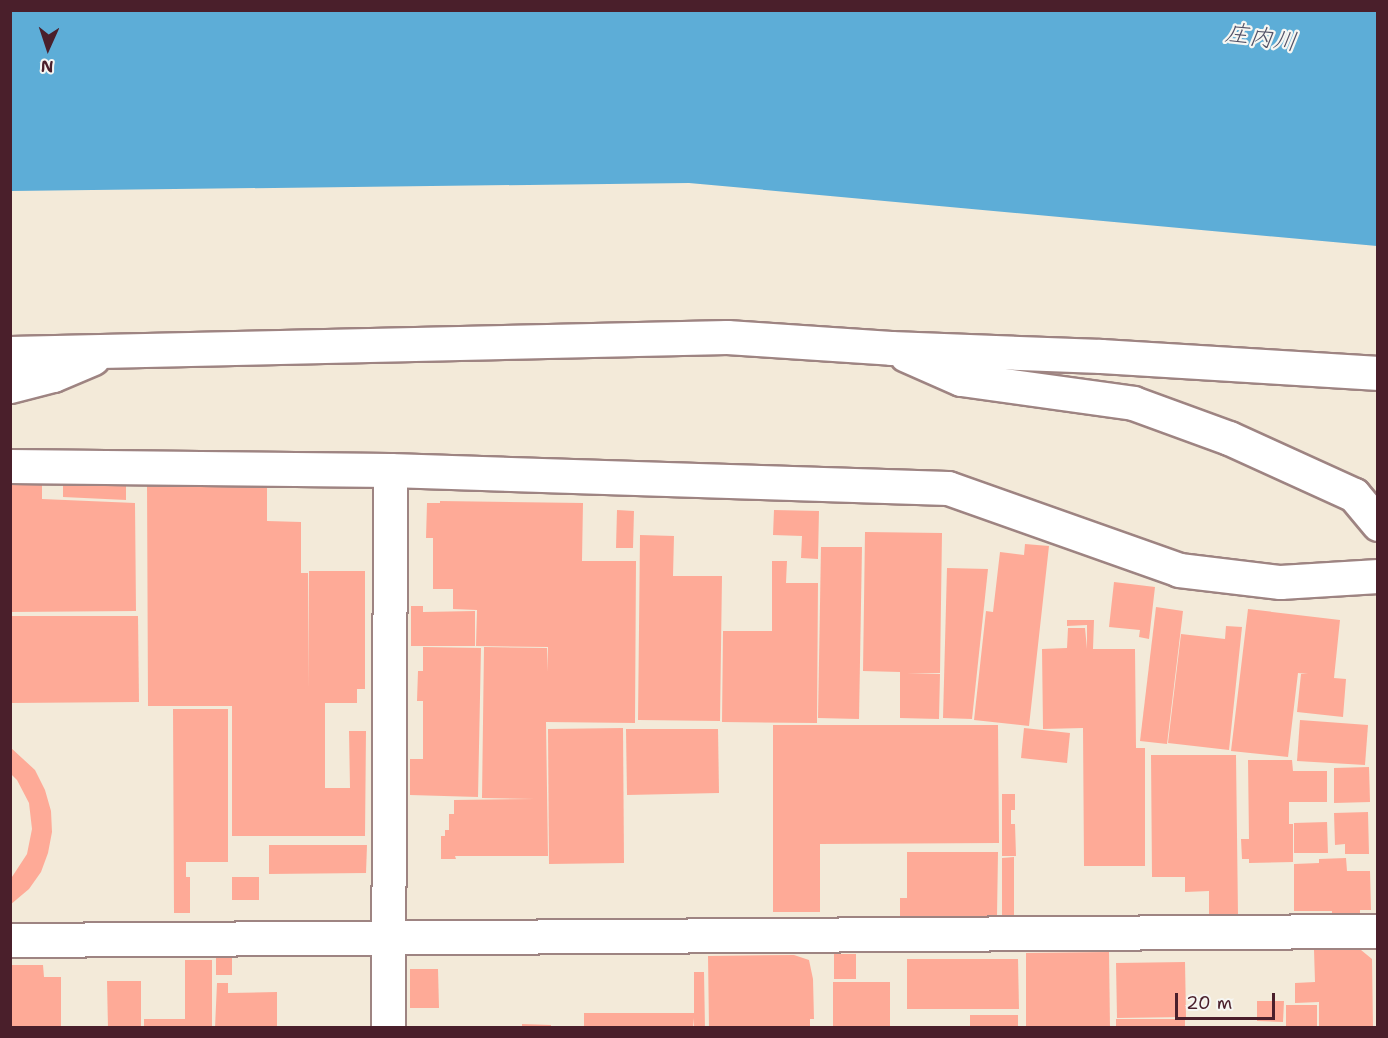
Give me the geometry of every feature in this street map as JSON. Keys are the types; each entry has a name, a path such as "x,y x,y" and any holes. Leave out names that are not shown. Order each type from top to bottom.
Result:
{"street":[{"path":"10,353 727,337 891,348 1101,356 1377,373"},
{"path":"891,348 961,379 1133,403 1229,438 1354,495 1377,524"},
{"path":"10,386 53,375 109,351"},
{"path":"10,466 390,470 948,488 1179,570 1280,582 1377,576"},
{"path":"388,1028 390,470"},
{"path":"10,940 1377,930"}],"water":[{"name":"庄内川","path":"10,11 1377,11 1377,246 689,183 11,191"}],"building":[{"path":"10,479 42,479 42,499 135,503 136,611 10,612"},
{"path":"63,483 126,484 126,500 63,497"},
{"path":"147,484 267,484 267,521 301,522 301,573 308,573 308,689 309,571 365,571 365,689 357,689 357,703 325,703 325,788 350,788 349,731 366,731 365,836 232,836 232,706 148,706"},
{"path":"440,501 583,503 582,561 636,561 635,723 546,722 548,856 455,856 456,859 441,859 441,836 445,836 445,830 449,830 449,814 454,814 454,800 535,799 482,798 484,647 547,648 547,672 548,647 476,646 477,610 453,609 453,589 433,589 433,538 426,538 427,503 440,503"},
{"path":"617,510 634,511 633,548 616,548"},
{"path":"774,510 819,511 818,559 801,558 802,536 773,535"},
{"path":"865,532 942,533 940,673 907,673 940,674 939,719 900,718 900,672 863,671"},
{"path":"640,535 674,536 673,576 722,576 720,721 638,720"},
{"path":"1025,544 1049,546 1029,726 974,720 986,611 993,612 1000,552 1024,555"},
{"path":"821,547 862,547 859,719 818,718"},
{"path":"772,561 787,561 786,583 818,583 817,723 722,722 723,631 772,631"},
{"path":"947,568 988,569 972,719 943,718"},
{"path":"1114,582 1155,587 1149,639 1139,637 1140,630 1109,627"},
{"path":"411,606 423,606 423,612 475,611 475,646 411,646"},
{"path":"1156,607 1183,611 1167,744 1140,741"},
{"path":"1248,609 1340,620 1334,678 1346,679 1343,717 1297,712 1301,674 1308,674 1298,673 1288,757 1231,751"},
{"path":"10,616 138,616 139,702 10,703"},
{"path":"1067,620 1094,620 1093,649 1135,649 1136,748 1145,748 1145,866 1084,866 1083,728 1043,729 1042,649 1067,648 1068,628 1085,628 1087,649 1087,625 1067,626"},
{"path":"1226,626 1242,627 1229,750 1168,743 1181,634 1225,639"},
{"path":"423,647 481,648 478,797 410,795 410,759 423,759 423,701 417,701 418,671 423,671"},
{"path":"173,709 228,709 228,862 186,862 186,877 190,877 190,913 174,913"},
{"path":"1300,720 1368,725 1365,765 1297,761"},
{"path":"773,725 998,725 999,843 820,844 820,912 773,912"},
{"path":"623,728 624,863 549,864 548,729"},
{"path":"1024,728 1070,733 1067,763 1021,758"},
{"path":"626,729 718,729 719,793 627,795"},
{"path":"10,747 35,770 45,790 51,811 52,832 41,872 29,889 10,905 10,880 27,854 32,829 29,803 17,780 10,773"},
{"path":"1151,755 1236,755 1238,915 1209,915 1209,891 1185,892 1185,877 1152,877"},
{"path":"1248,760 1292,760 1293,771 1327,771 1327,802 1289,802 1289,824 1293,824 1293,862 1249,863 1249,859 1242,859 1241,839 1249,839"},
{"path":"1369,767 1370,802 1334,803 1334,768"},
{"path":"1002,794 1015,794 1015,810 1011,810 1011,824 1015,824 1016,856 1002,856"},
{"path":"1368,812 1369,854 1345,854 1345,844 1335,845 1334,813"},
{"path":"1327,822 1328,853 1294,853 1294,823"},
{"path":"269,845 367,845 366,873 269,874"},
{"path":"907,852 998,852 997,916 900,916 900,898 907,898"},
{"path":"1014,857 1014,919 1002,919 1002,858"},
{"path":"1346,858 1347,871 1370,871 1371,910 1360,910 1360,917 1332,917 1332,911 1294,911 1294,864 1319,863 1319,859"},
{"path":"232,877 259,877 259,900 232,900"},
{"path":"1314,950 1361,950 1372,959 1373,1028 1319,1028 1319,1002 1295,1003 1295,983 1315,982"},
{"path":"1109,952 1110,1028 1026,1028 1026,953"},
{"path":"834,954 856,954 856,979 834,979"},
{"path":"794,955 809,960 813,979 814,1019 810,1019 810,1028 709,1028 708,956"},
{"path":"216,956 232,956 232,975 216,975"},
{"path":"907,959 1018,959 1019,1009 907,1009"},
{"path":"185,960 212,960 212,1028 144,1028 144,1019 185,1019"},
{"path":"1185,962 1186,1017 1117,1018 1116,963"},
{"path":"10,965 43,965 44,977 61,977 61,1028 10,1028"},
{"path":"410,969 438,969 439,1008 410,1008"},
{"path":"694,972 704,972 705,1028 694,1028 694,1018 693,1028 584,1028 584,1013 694,1013"},
{"path":"107,981 141,981 141,1028 108,1028"},
{"path":"833,982 890,982 890,1028 833,1028"},
{"path":"217,983 228,983 228,993 277,992 277,1028 215,1028"},
{"path":"1257,1001 1284,1001 1283,1022 1257,1021"},
{"path":"1286,1005 1317,1005 1317,1028 1286,1028"},
{"path":"970,1015 1018,1015 1018,1028 970,1028"},
{"path":"1116,1019 1185,1019 1185,1028 1116,1028"},
{"path":"522,1024 551,1025 551,1028 522,1028"}]}
